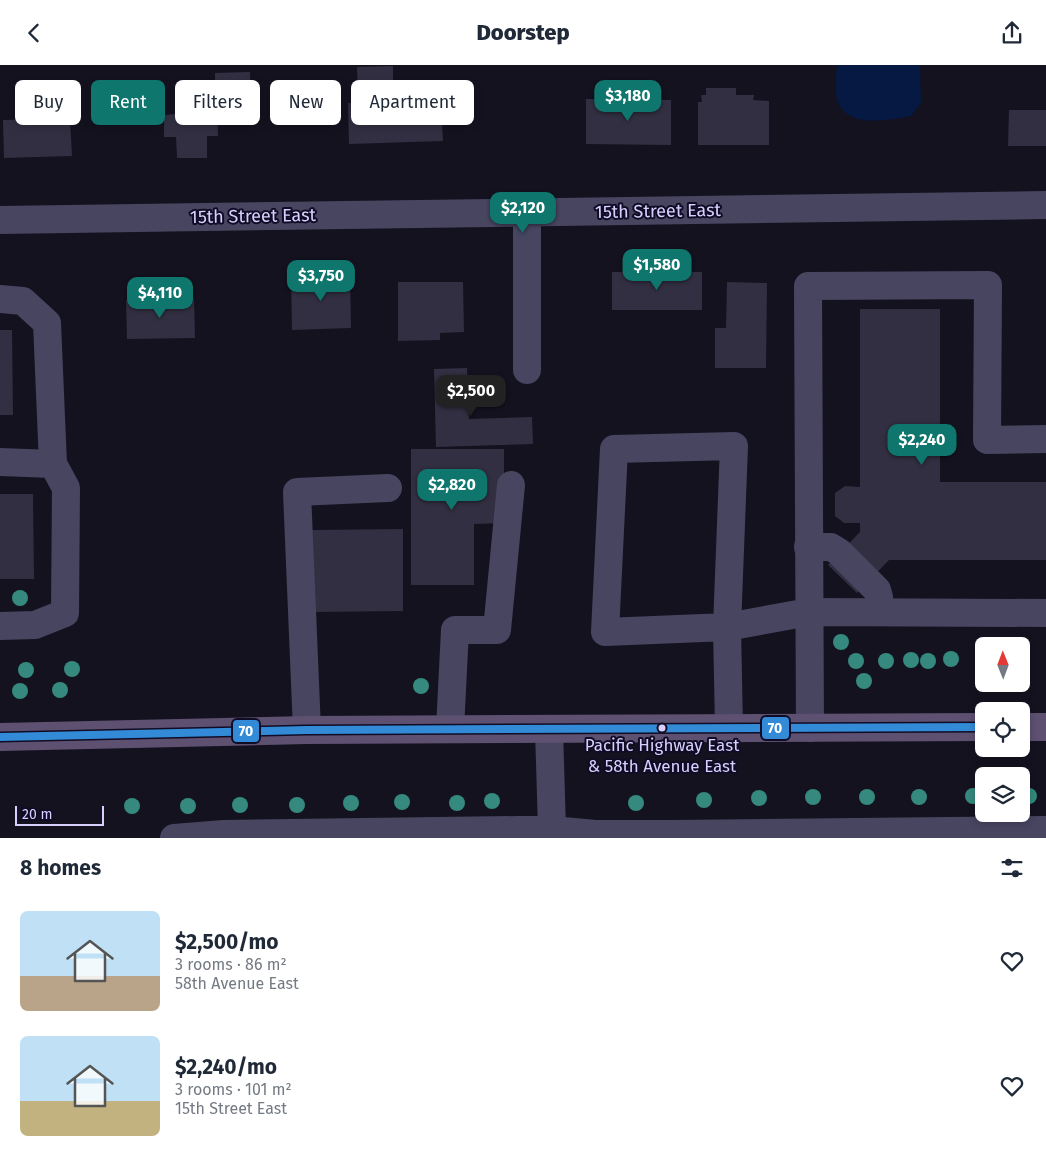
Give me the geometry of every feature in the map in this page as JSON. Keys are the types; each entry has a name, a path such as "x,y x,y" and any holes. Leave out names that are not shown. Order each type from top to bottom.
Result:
{"main road":[{"path":"0,737 307,730 975,727"},
{"path":"1030,727 1046,727"}],"street":[{"name":"15th Street East","path":"0,220 1046,205"},
{"path":"527,213 527,370"},
{"path":"810,728 808,286 988,285 987,440 1046,439"},
{"path":"0,299 23,301 48,323 53,464 66,488 65,613 35,625 0,626"},
{"path":"729,728 727,627 734,446 614,449 605,632 727,627 809,612 1046,613"},
{"path":"0,462 53,464"},
{"path":"450,729 455,630 497,630 511,485"},
{"path":"307,730 297,492 388,488"},
{"path":"808,547 831,547 839,552 877,590 879,612"},
{"path":"549,729 552,830"},
{"path":"174,838 224,834 552,830 595,834 710,836 1046,830"}],"water":[{"path":"837,65 920,65 921,103 911,116 877,121 855,118 846,113 839,105 836,93"}],"building":[{"path":"393,66 393,80 357,80 357,67"},
{"path":"250,72 250,80 215,80 215,73"},
{"path":"706,88 736,88 736,95 754,95 753,100 769,101 769,145 698,145 698,102 702,102 701,95 706,95"},
{"path":"586,99 671,100 671,145 586,144"},
{"path":"348,103 351,103 351,125 442,125 443,141 349,144"},
{"path":"1009,110 1046,110 1046,146 1008,146"},
{"path":"175,114 175,125 218,125 218,136 207,136 207,158 177,158 176,137 164,137 165,115"},
{"path":"3,120 15,120 15,125 70,125 72,156 4,158"},
{"path":"612,272 702,272 702,310 612,310"},
{"path":"350,275 351,328 292,330 291,276"},
{"path":"398,282 463,282 464,332 440,333 440,340 398,341"},
{"path":"727,282 767,283 766,368 715,368 715,328 726,328"},
{"path":"194,299 195,338 127,339 126,300"},
{"path":"860,309 940,309 940,482 1046,482 1046,560 889,560 857,593 828,565 860,532 860,523 844,523 835,516 835,493 845,486 860,487"},
{"path":"0,330 12,330 13,415 0,415"},
{"path":"467,368 469,419 532,417 533,444 436,447 434,369"},
{"path":"411,449 504,449 504,523 474,524 474,585 411,585"},
{"path":"0,494 33,494 34,579 0,579"},
{"path":"403,529 403,611 312,612 312,530"}],"transit line":[{"name":"70","path":"0,737 307,730 975,727"}],"place":[{"name":"Pacific Highway East & 58th Avenue East","path":"662,728"}]}
